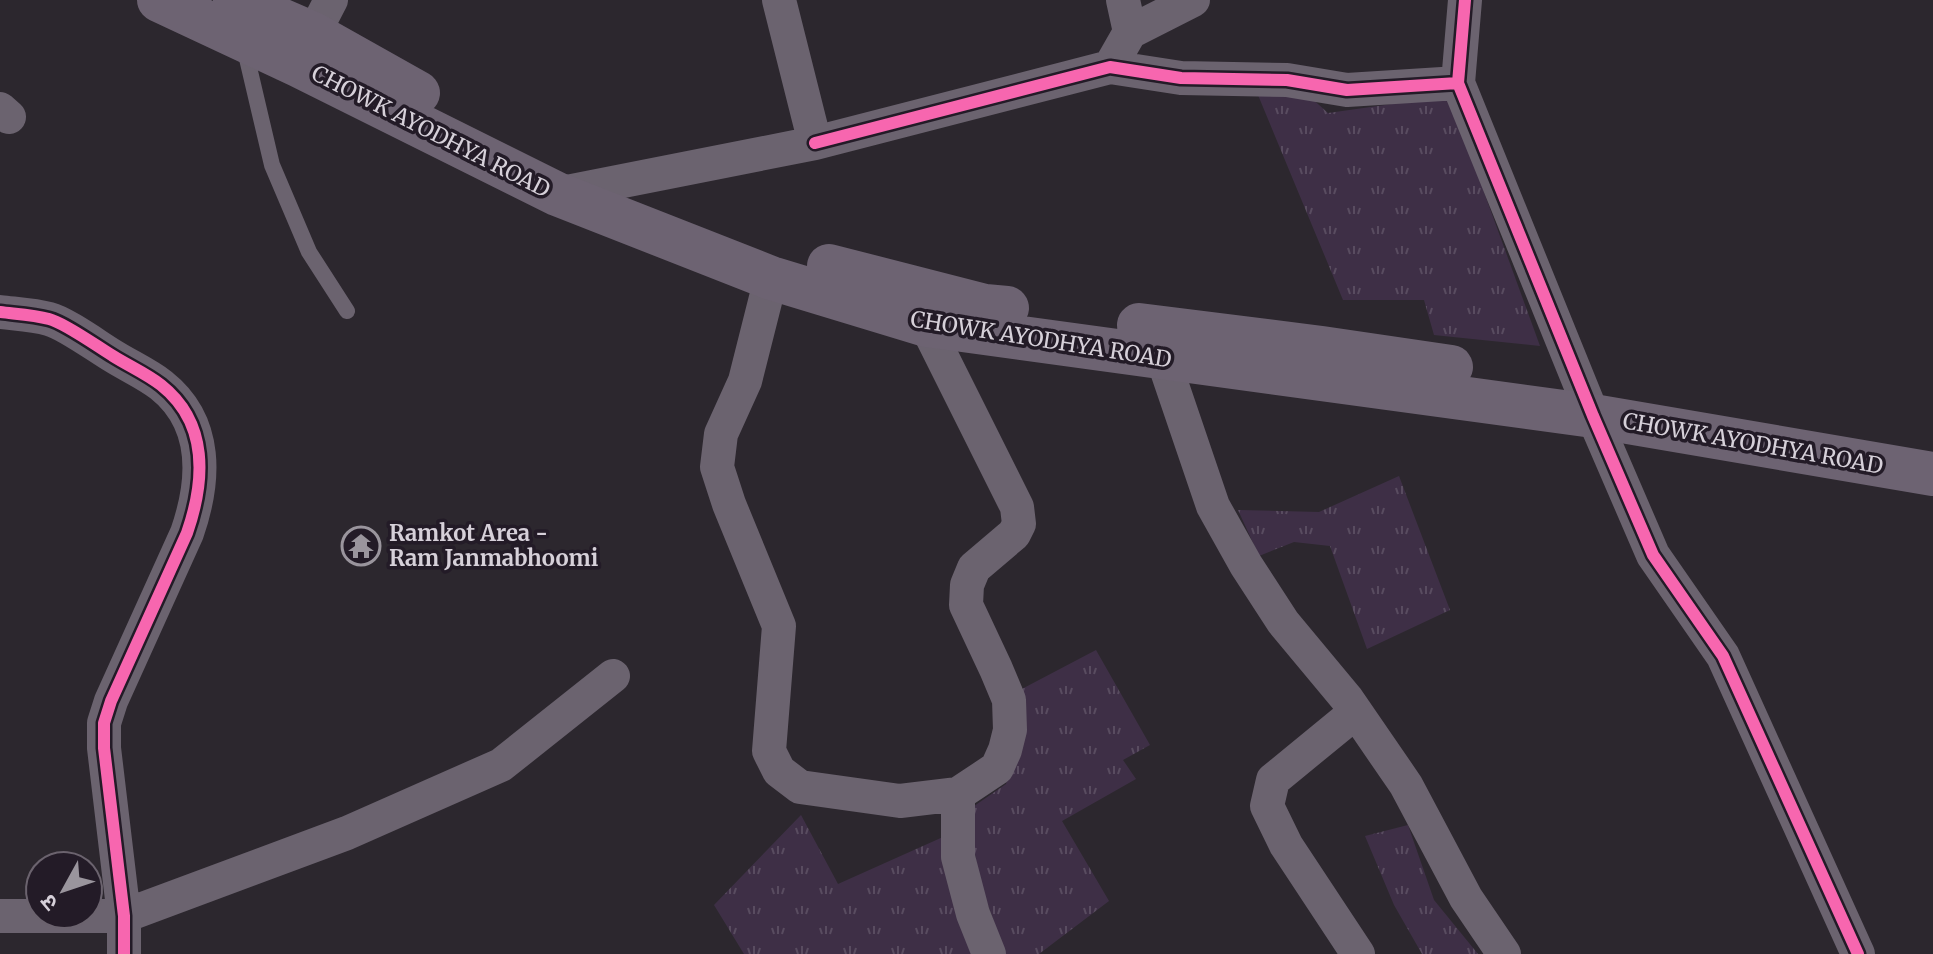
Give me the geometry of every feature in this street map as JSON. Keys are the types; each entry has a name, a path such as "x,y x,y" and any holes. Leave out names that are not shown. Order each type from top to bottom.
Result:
{"main road":[{"name":"CHOWK AYODHYA ROAD","path":"159,0 239,20 314,33 572,192 771,278 926,325 1163,359 1587,402 1933,474"},
{"path":"572,192 786,255 985,306 1322,348 1587,402 1933,445"}],"street":[{"path":"779,0 815,143"},
{"path":"1110,67 1126,16 1193,0"},
{"path":"1465,0 1458,83 1587,402 1653,555 1723,656 1858,954"},
{"path":"572,192 815,143 1110,67 1181,78 1287,80 1347,90 1458,83"},
{"path":"771,278 745,381 721,434 717,467 779,626 769,751 779,771 800,787 900,801 958,794 997,768 1005,750 1010,730 1009,700 966,605 967,585 974,568 1014,534 1019,524 1017,507 926,325"},
{"path":"0,312 51,319 162,385 194,427 200,453 200,480 187,533 104,723 104,748 124,916 124,954"},
{"path":"1163,359 1213,506 1246,565 1283,622 1356,712 1406,785 1466,898 1504,954"},
{"path":"0,916 124,916 347,833 501,765 613,676"},
{"path":"1356,712 1273,780 1267,806 1286,845 1358,954"},
{"path":"958,794 958,857 973,914 989,954"}],"lane":[{"path":"239,20 272,165 309,252 347,311"}],"green space":[{"path":"1258,95 1308,95 1328,113 1449,96 1540,346 1434,335 1424,300 1343,300"},
{"path":"1399,476 1450,610 1367,649 1330,546 1294,542 1259,556 1238,510 1319,512"},
{"path":"1096,650 1150,745 1123,760 1136,779 1062,821 1109,901 1039,954 1005,954 980,882 967,811 1006,784 1015,755 1018,691"},
{"path":"801,815 838,884 943,837 977,954 744,954 714,905"},
{"path":"1408,825 1434,900 1478,954 1422,954 1394,905 1365,836"}],"cycle path":[{"path":"815,143 1110,67 1181,78 1287,80 1347,90 1458,83 1465,0"},
{"path":"1458,83 1653,555 1723,656 1858,954"},
{"path":"0,312 56,321 156,381 177,400 188,417 199,454 197,493 187,533 104,723 104,748 124,916 124,954"}],"place":[{"name":"Ramkot Area - Ram Janmabhoomi","path":"361,546"}]}
